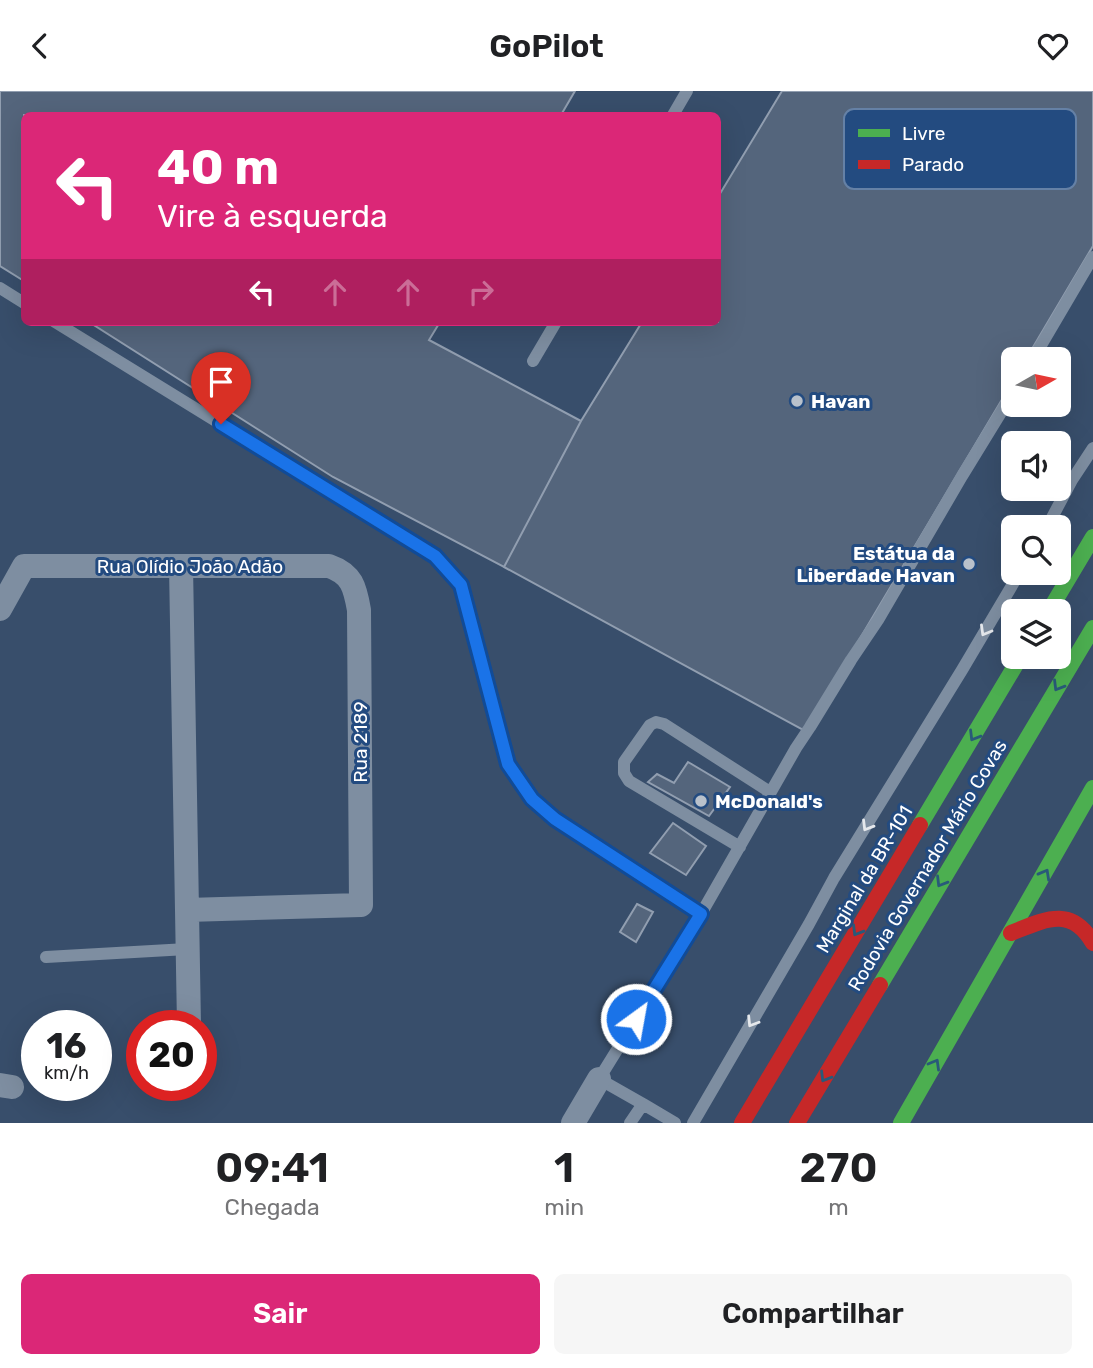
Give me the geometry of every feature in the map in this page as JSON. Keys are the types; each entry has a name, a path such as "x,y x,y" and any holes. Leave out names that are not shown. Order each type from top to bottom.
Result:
{"main road":[{"path":"1056,599 1093,537"},
{"name":"Rodovia Governador Mário Covas","path":"797,1123 1093,628"},
{"name":"Marginal da BR-101","path":"742,1123 1013,669"},
{"path":"901,1123 1093,788"},
{"path":"1011,933 1044,920 1066,919 1083,927 1093,943"}],"street":[{"name":"Rua Olídio João Adão","path":"0,609 24,566 329,566 341,570 351,580"},
{"path":"181,566 189,1010"},
{"name":"Rua 2189","path":"187,910 361,905 359,611 351,580"},
{"path":"573,1123 599,1079"}],"lane":[{"path":"675,112 687,91"},
{"path":"1040,347 1093,257"},
{"path":"0,288 21,301"},
{"path":"61,326 435,556 461,585 508,764 532,799 555,819 701,914"},
{"path":"533,361 554,326"},
{"path":"675,1123 599,1079 701,914 770,792 878,620 1001,413"},
{"path":"1053,515 1093,448"},
{"path":"693,1123 834,878 1012,585"},
{"path":"740,847 629,781 624,773 624,762 650,725 656,722 664,724 770,792"},
{"path":"46,957 187,949"},
{"path":"630,1123 643,1104"}],"building":[{"path":"0,91 575,91 563,112 21,112 21,279 0,266"},
{"name":"Havan","path":"782,91 1093,91 1093,246 1033,347 1001,347 1001,401 805,731 504,567 581,421 640,326 721,326 721,192"},
{"path":"95,326 438,326 429,340 581,421 504,567 333,477"},
{"name":"McDonald's","path":"688,762 730,787 709,816 648,782 657,774 674,783"},
{"path":"673,823 706,846 686,875 650,853"},
{"path":"637,904 653,912 636,942 620,932"}],"traffic: fast":[{"path":"1056,599 1093,537"},
{"path":"880,985 1093,628"},
{"path":"920,825 1013,669"},
{"path":"901,1123 1093,788"}],"traffic: jam":[{"path":"742,1123 920,825"},
{"path":"1011,933 1046,920 1066,920 1085,931 1093,943"},
{"path":"797,1123 880,985"}],"place":[{"name":"Havan","path":"797,401"},
{"name":"Estátua da Liberdade Havan","path":"969,564"},
{"name":"McDonald's","path":"701,801"}],"route":[{"path":"221,424 435,556 461,585 508,764 532,799 555,819 701,914 636,1019"}]}
